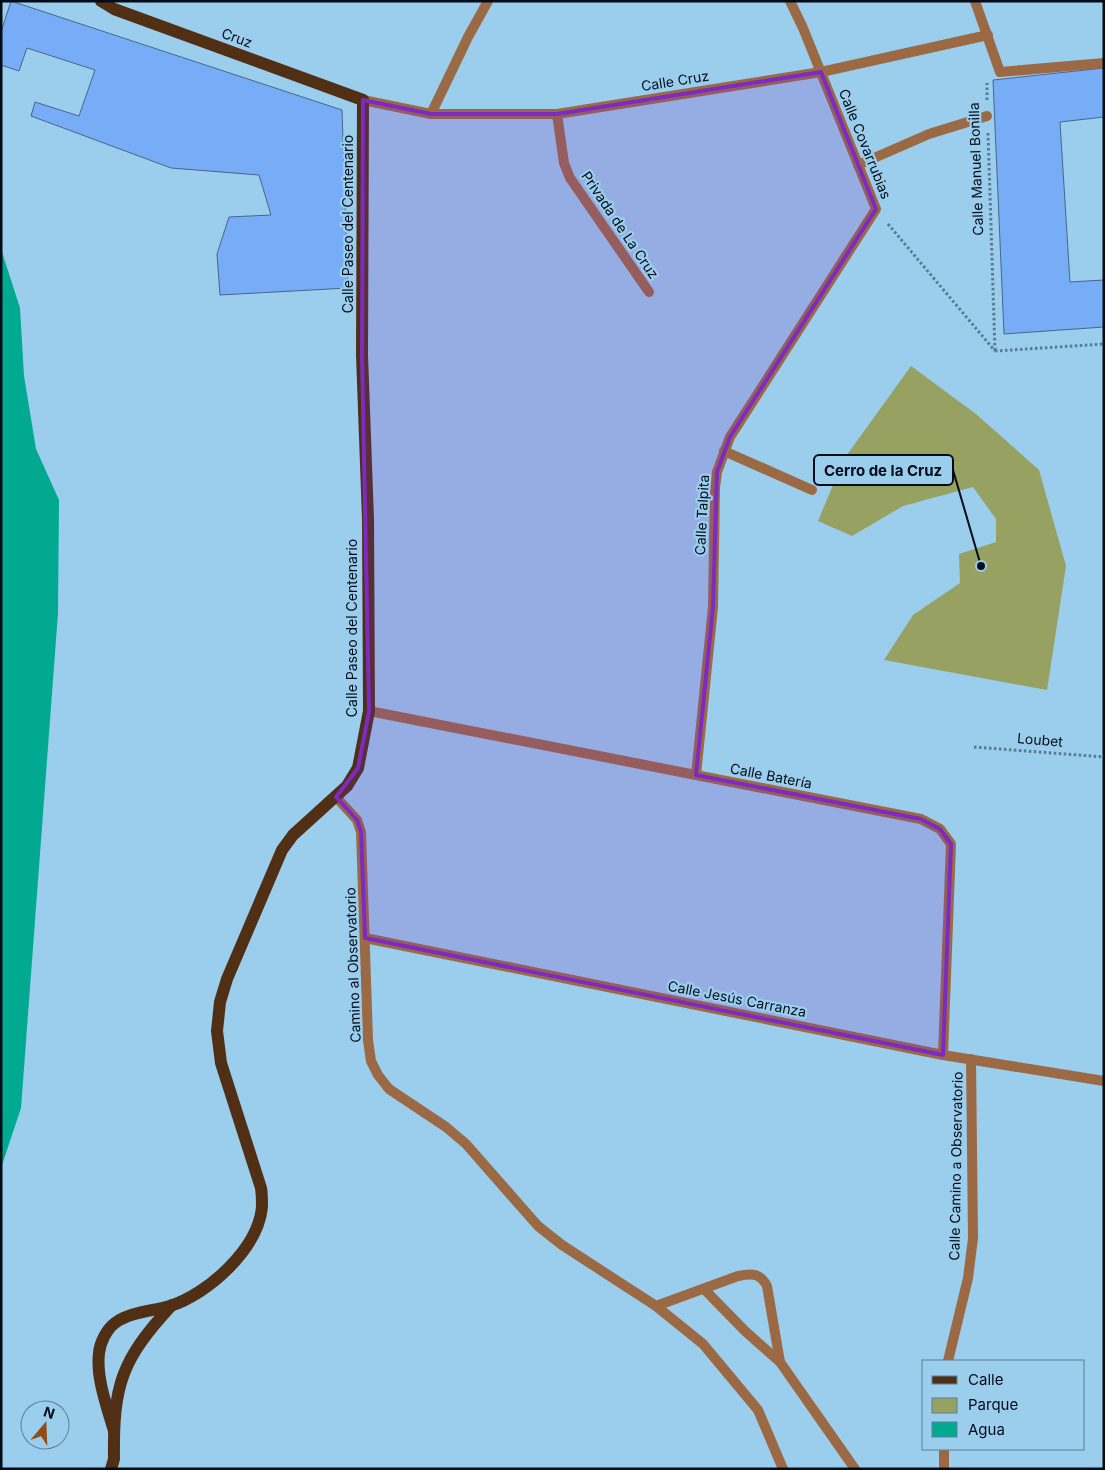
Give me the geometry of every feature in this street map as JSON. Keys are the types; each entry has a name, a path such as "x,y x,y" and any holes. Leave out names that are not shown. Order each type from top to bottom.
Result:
{"main road":[{"name":"Cruz","path":"101,1 114,10 363,100"},
{"name":"Calle Paseo del Centenario","path":"114,1431 103,1392 99,1369 99,1352 104,1337 116,1323 133,1315 172,1305 198,1292 220,1276 248,1245 257,1226 262,1208 262,1188 221,1062 217,1031 220,1002 227,978 282,850 293,835 348,786 358,768 369,711 368,519 362,356 363,100"},
{"name":"Calle Paseo del Centenario","path":"111,1469 114,1459 117,1394 124,1371 134,1349 172,1305"}],"street":[{"path":"431,114 468,37 488,1"},
{"name":"Calle Covarrubias","path":"790,1 821,72 876,209"},
{"path":"975,1 1000,72 1104,62"},
{"name":"Calle Cruz","path":"363,100 431,114 557,114 821,72 988,35"},
{"name":"Privada de La Cruz","path":"557,114 564,163 570,178 648,292"},
{"path":"858,165 929,134 987,116"},
{"name":"Calle Talpita","path":"696,775 713,606 715,488 724,451 735,430 876,209"},
{"path":"724,451 812,490"},
{"name":"Calle Batería","path":"369,711 921,819 940,829 951,844 943,1055"},
{"name":"Camino al Observatorio","path":"336,798 356,820 361,832 368,1040 371,1061 384,1082 389,1089 446,1127 466,1144 538,1226 562,1245 656,1306 703,1344 758,1410 783,1469"},
{"name":"Calle Jesús Carranza","path":"365,938 943,1055 1104,1081"},
{"name":"Calle Camino a Observatorio","path":"948,1360 968,1278 973,1238 971,1059"},
{"path":"656,1306 705,1290 738,1276 752,1273 762,1276 768,1286 780,1362"},
{"path":"705,1290 744,1331 780,1362 856,1469"},
{"path":"944,1450 944,1469"}],"path":[{"name":"Calle Manuel Bonilla","path":"996,351 987,74 1000,72"},
{"name":"Calle Covarrubias","path":"876,209 996,351"},
{"path":"996,351 1104,344"},
{"name":"Loubet","path":"974,746 1104,757"}],"highlighted area":[{"path":"821,72 876,209 730,437 717,472 713,607 696,775 921,819 940,829 951,844 943,1055 365,938 361,832 357,820 336,797 358,768 369,711 362,355 363,100 431,114 557,114"}],"green space":[{"path":"911,366 976,414 1039,470 1066,566 1047,690 884,660 913,615 960,583 959,554 996,542 996,519 973,487 903,506 852,536 818,521 844,459"}],"water":[{"path":"1,249 20,308 24,376 36,449 59,500 58,613 21,1108 1,1168"}],"building":[{"path":"11,1 342,110 348,288 220,295 217,254 229,217 271,215 259,175 171,168 31,116 35,102 79,116 95,70 27,48 19,71 1,65 1,32"},
{"path":"1104,68 1104,117 1060,122 1070,282 1104,280 1104,327 1004,334 993,80"}],"place":[{"name":"Cerro de la Cruz","path":"981,566"}]}
